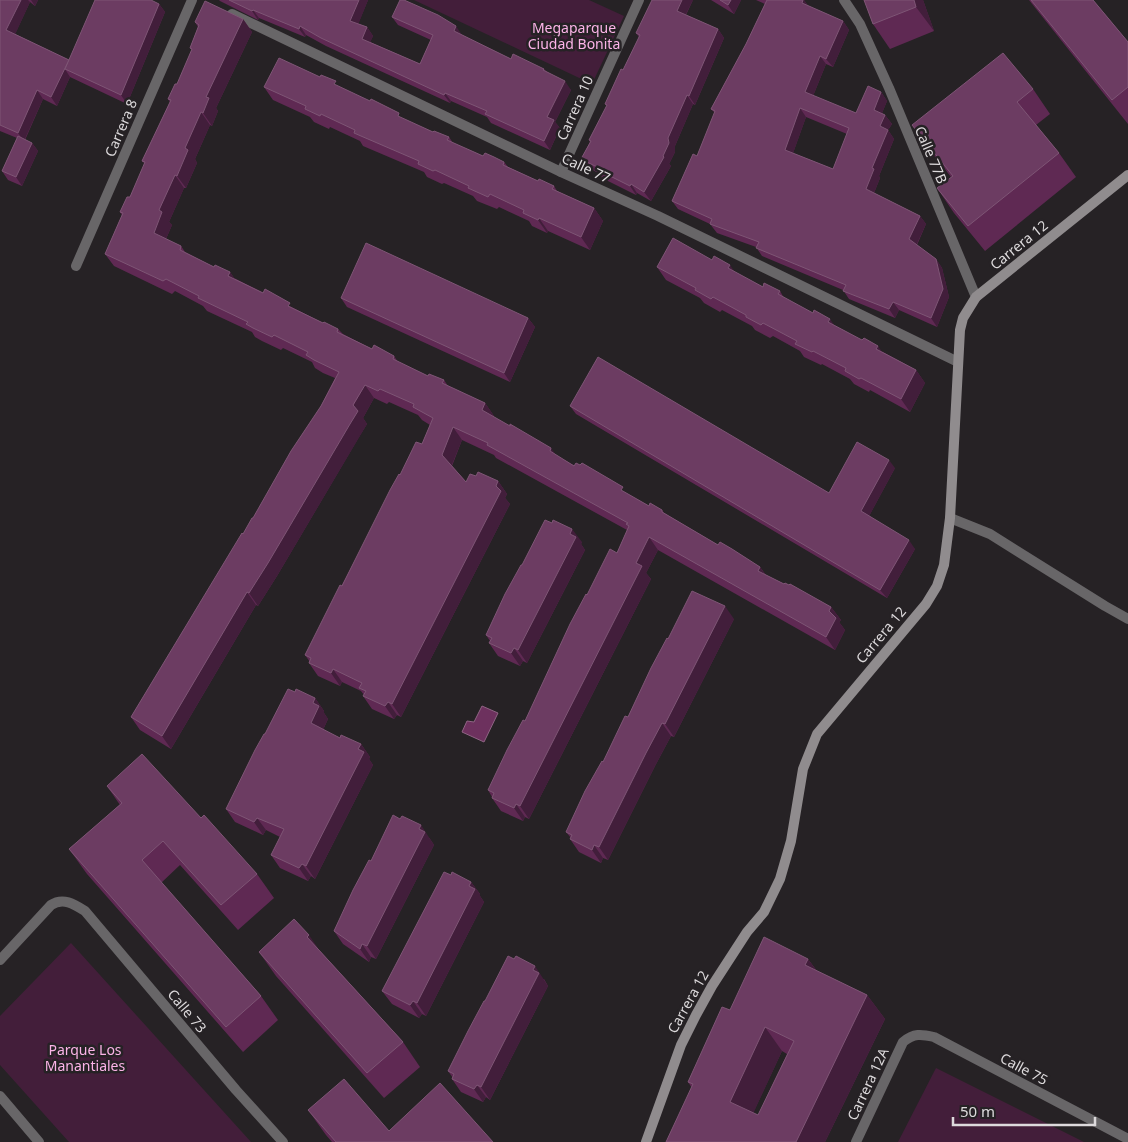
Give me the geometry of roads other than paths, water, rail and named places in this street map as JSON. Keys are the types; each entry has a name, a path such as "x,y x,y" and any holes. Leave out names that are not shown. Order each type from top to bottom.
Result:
{"main road":[{"name":"Carrera 12","path":"646,1142 680,1045 712,986 747,932 764,912 780,879 791,841 803,769 817,734 926,604 937,586 944,565 950,518 960,330 963,318 976,297 1128,175"}],"street":[{"name":"Carrera 8","path":"76,266 192,0"},
{"name":"Carrera 10","path":"561,172 639,0"},
{"name":"Calle 77B","path":"844,0 860,24 889,88 976,297"},
{"name":"Calle 77","path":"219,9 666,220 958,362"},
{"path":"950,518 990,534 1105,606 1128,618"},
{"name":"Calle 73","path":"0,960 51,905 60,901 66,902 85,911 283,1142"},
{"name":"Carrera 12A","path":"856,1142 903,1042 911,1035 921,1034 934,1037"},
{"name":"Calle 75","path":"934,1037 1128,1139"},
{"path":"0,1096 39,1142"}],"park label":[{"name":"Megaparque Ciudad Bonita","path":"574,36"},
{"name":"Parque Los Manantiales","path":"85,1058"}]}
